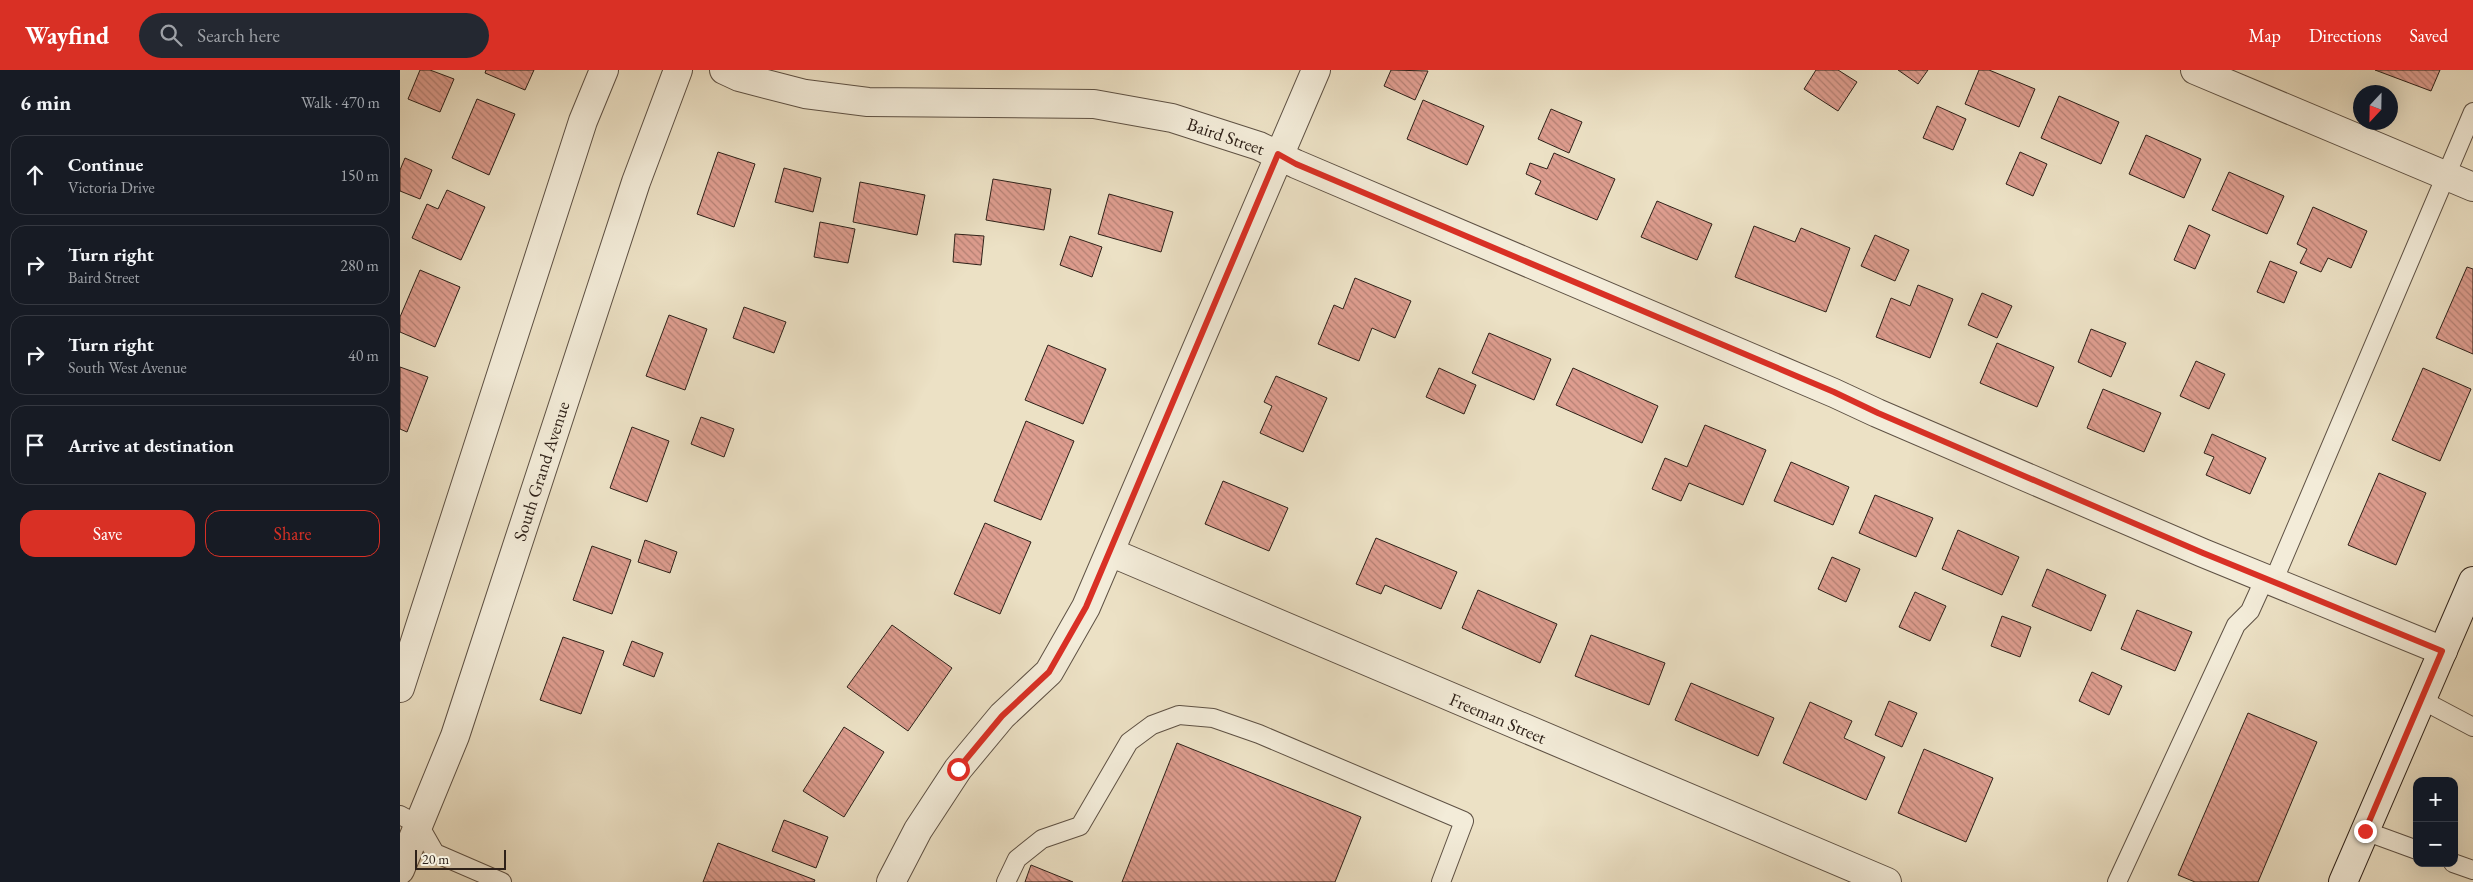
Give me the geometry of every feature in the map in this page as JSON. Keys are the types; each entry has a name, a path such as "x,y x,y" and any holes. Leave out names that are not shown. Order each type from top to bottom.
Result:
{"street":[{"path":"400,688 583,121 604,70"},
{"name":"South Grand Avenue","path":"400,870 410,820 455,736 636,182 678,70"},
{"name":"Baird Street","path":"724,70 738,77 805,94 868,102 963,101 1094,104 1172,118 1278,154 1296,164 2269,580 2442,651"},
{"path":"892,882 918,830 958,769 1002,716 1049,672 1086,607 1278,154 1316,70"},
{"path":"2195,70 2473,187"},
{"name":"Freeman Street","path":"1110,552 1887,882"},
{"path":"2343,882 2442,651 2471,592"}],"lane":[{"path":"2117,882 2236,625 2250,610 2269,580 2473,112"},
{"path":"2422,700 2473,727"},
{"path":"1006,882 1016,859 1042,839 1080,826 1128,742 1152,724 1179,715 1214,718 1259,734 1464,821 1441,882"},
{"path":"410,820 435,853 502,882"},
{"path":"2365,831 2413,849"},
{"path":"2458,864 2473,870"}],"building":[{"path":"420,70 430,70 454,79 440,112 408,99"},
{"path":"486,70 534,70 525,90 485,73"},
{"path":"1391,70 1428,71 1415,100 1384,86"},
{"path":"1816,70 1838,70 1857,82 1838,111 1804,89"},
{"path":"1898,70 1928,70 1918,84"},
{"path":"1979,70 1989,70 2035,89 2019,127 1965,104"},
{"path":"2375,70 2440,70 2431,91"},
{"path":"2059,96 2119,122 2101,164 2041,138"},
{"path":"477,99 515,114 489,175 452,158"},
{"path":"1423,100 1484,126 1467,165 1407,139"},
{"path":"1937,106 1966,119 1953,150 1923,138"},
{"path":"1551,109 1582,122 1569,153 1538,139"},
{"path":"2146,135 2201,159 2184,198 2129,174"},
{"path":"718,152 755,164 734,227 697,214"},
{"path":"2020,152 2047,164 2033,196 2006,184"},
{"path":"1554,153 1615,179 1597,220 1535,194 1541,181 1526,174 1530,163 1547,169"},
{"path":"405,158 432,170 420,199 400,191 400,170"},
{"path":"784,168 821,178 813,212 775,202"},
{"path":"2229,172 2284,196 2267,234 2212,210"},
{"path":"993,179 1051,189 1044,230 986,220"},
{"path":"860,182 925,195 917,235 853,222"},
{"path":"447,190 485,207 461,260 412,238 427,204 438,209"},
{"path":"1109,194 1173,212 1161,252 1098,234"},
{"path":"1657,201 1712,224 1697,260 1641,237"},
{"path":"2313,207 2367,231 2351,268 2328,258 2321,272 2300,263 2307,249 2297,244"},
{"path":"820,222 855,229 848,263 814,257"},
{"path":"2189,225 2210,235 2195,269 2174,260"},
{"path":"1754,226 1795,242 1801,228 1850,248 1826,312 1735,277"},
{"path":"955,234 984,236 981,265 953,262"},
{"path":"1875,235 1909,250 1895,281 1861,266"},
{"path":"1070,236 1102,247 1092,277 1060,265"},
{"path":"2270,261 2297,272 2284,303 2257,292"},
{"path":"2467,267 2473,269 2473,354 2436,338"},
{"path":"420,270 460,287 435,347 400,332 400,317"},
{"path":"1355,278 1411,301 1395,338 1372,328 1359,361 1318,344 1334,305 1343,309"},
{"path":"1918,285 1953,299 1930,358 1876,337 1891,298 1910,306"},
{"path":"1982,293 2012,306 1997,338 1968,325"},
{"path":"744,307 786,322 774,353 733,338"},
{"path":"669,315 707,329 685,390 646,376"},
{"path":"2091,329 2126,343 2111,377 2078,362"},
{"path":"1489,333 1551,359 1534,400 1472,373"},
{"path":"1997,343 2054,367 2037,407 1980,383"},
{"path":"1048,345 1106,369 1083,424 1025,400"},
{"path":"2196,361 2225,374 2209,409 2180,396"},
{"path":"400,367 428,377 407,432 400,429"},
{"path":"1439,368 1476,385 1464,414 1426,397"},
{"path":"1573,368 1658,406 1642,443 1556,405"},
{"path":"2423,368 2471,389 2440,461 2392,440"},
{"path":"1276,376 1327,398 1303,452 1260,433 1272,406 1264,402"},
{"path":"2103,389 2161,413 2144,452 2087,428"},
{"path":"701,417 734,429 724,457 691,444"},
{"path":"1026,421 1074,441 1041,520 994,501"},
{"path":"1705,425 1766,450 1743,505 1689,483 1681,501 1652,489 1665,458 1687,467"},
{"path":"632,427 669,441 647,502 610,488"},
{"path":"2212,434 2266,458 2250,494 2206,475 2214,457 2204,453"},
{"path":"1791,462 1849,487 1833,525 1774,501"},
{"path":"2379,473 2426,493 2396,565 2348,545"},
{"path":"1223,481 1288,508 1269,551 1205,524"},
{"path":"1875,495 1933,518 1916,557 1859,533"},
{"path":"985,523 1031,542 1000,614 954,594"},
{"path":"1958,530 2019,557 2002,595 1942,569"},
{"path":"1376,538 1457,572 1441,609 1385,585 1381,594 1356,584"},
{"path":"645,540 677,552 670,573 638,562"},
{"path":"592,546 631,560 612,614 573,600"},
{"path":"1832,557 1860,569 1846,602 1818,589"},
{"path":"2047,569 2106,595 2091,631 2032,606"},
{"path":"1478,590 1557,624 1540,663 1462,628"},
{"path":"1915,592 1946,606 1930,641 1899,627"},
{"path":"2137,610 2192,632 2175,671 2121,649"},
{"path":"2002,616 2031,627 2020,657 1991,646"},
{"path":"892,625 952,668 908,731 847,687"},
{"path":"1591,635 1665,663 1649,705 1575,676"},
{"path":"563,637 604,651 581,714 540,700"},
{"path":"632,641 663,653 654,677 623,665"},
{"path":"2092,672 2122,686 2109,715 2079,701"},
{"path":"1691,683 1774,718 1758,756 1675,720"},
{"path":"1889,701 1917,713 1902,747 1875,735"},
{"path":"1810,702 1852,721 1844,738 1885,757 1866,800 1783,763"},
{"path":"2248,713 2317,742 2258,882 2195,882 2178,875"},
{"path":"844,727 884,752 844,817 803,791"},
{"path":"1177,743 1361,817 1335,882 1122,882"},
{"path":"1924,749 1993,778 1966,842 1898,813"},
{"path":"784,820 828,837 816,868 772,851"},
{"path":"718,843 815,880 814,882 703,882"},
{"path":"1031,865 1073,882 1025,882"}],"route":[{"path":"958,769 1002,716 1049,672 1086,607 1249,227 1278,154 1296,164 1834,392 1878,413 2203,553 2442,651 2365,831"}]}
